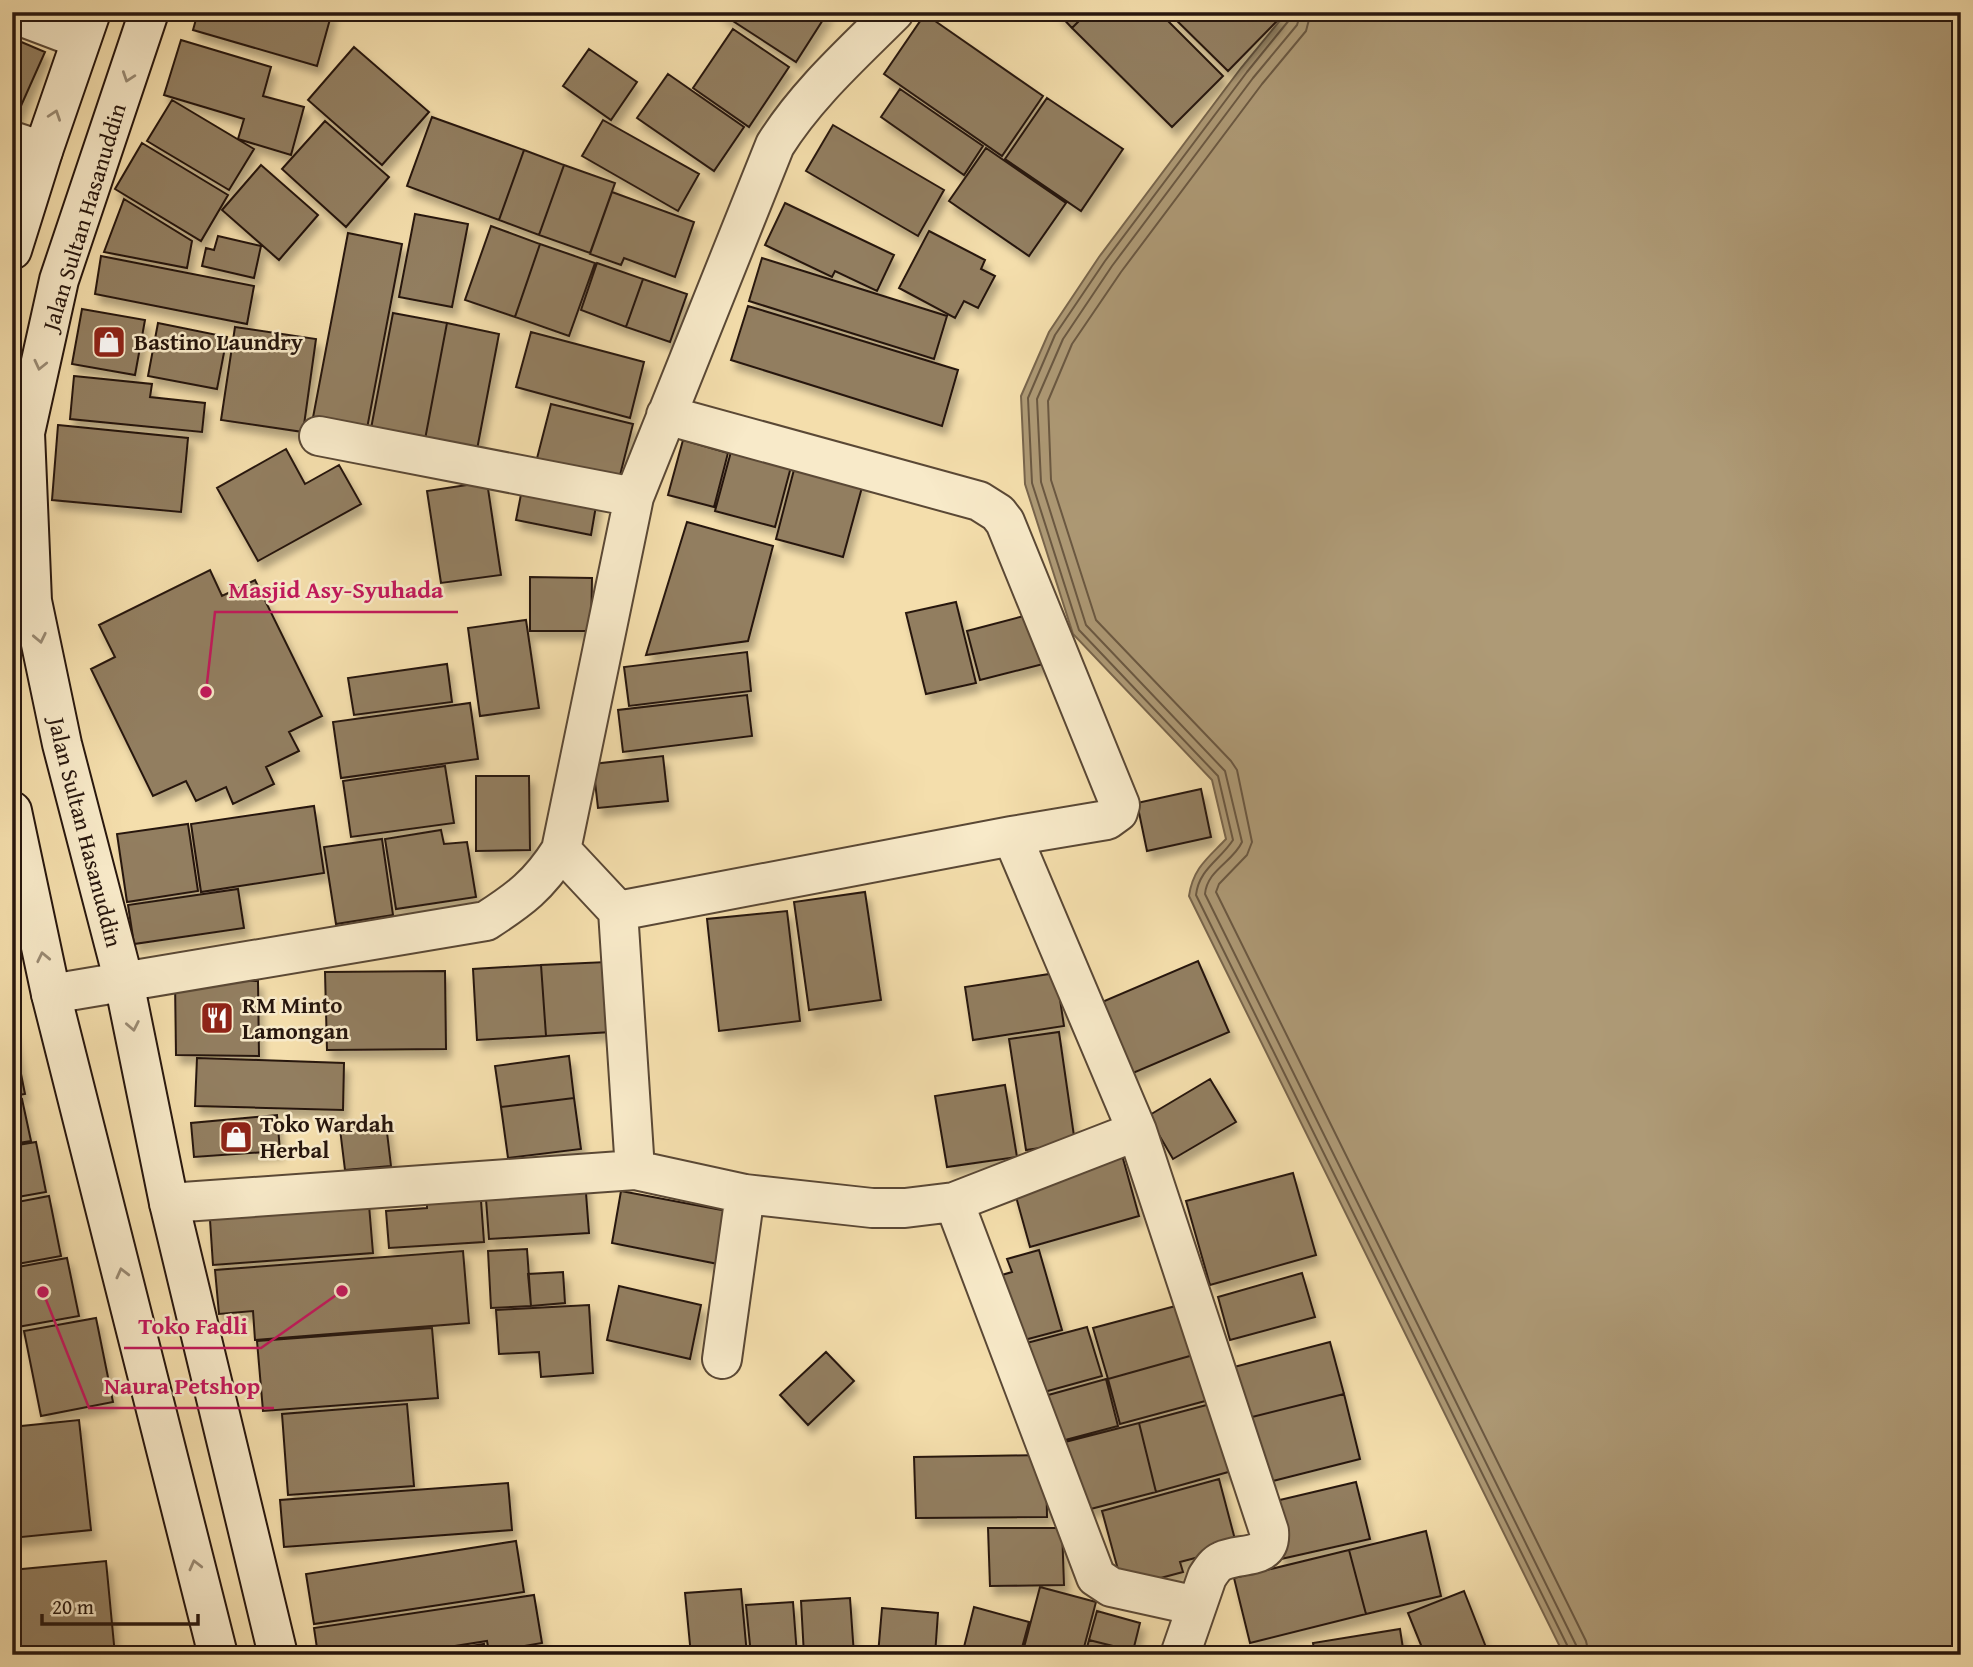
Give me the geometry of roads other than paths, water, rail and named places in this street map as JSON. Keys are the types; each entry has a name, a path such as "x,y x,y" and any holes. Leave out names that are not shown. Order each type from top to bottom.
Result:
{"street":[{"name":"Jalan Sultan Hasanuddin","path":"149,12 59,280 24,433 32,601 62,744 124,982 169,1203 278,1655"},
{"path":"51,994 486,921 519,899 546,874 561,849 634,497 775,145 793,117 819,86 894,12"},
{"path":"12,13 86,26 27,146 12,250"},
{"path":"618,911 1107,820 1118,812 1120,805 1005,522 998,513 979,501 666,415"},
{"path":"319,436 634,497"},
{"path":"12,811 51,994 218,1655"},
{"path":"1012,836 1137,1131 1269,1531 1270,1540 1266,1548 1258,1553 1222,1561 1213,1568 1207,1577 1180,1655"},
{"path":"561,849 618,911 635,1170"},
{"path":"169,1203 635,1170 745,1194 872,1208 905,1208 954,1202 1137,1131"},
{"path":"722,1359 745,1194"},
{"path":"954,1202 1096,1577 1111,1587 1197,1606"}],"water":[{"path":"1287,12 1961,12 1961,1655 1564,1655 1189,896 1198,871 1226,839 1212,780 1073,634 1025,484 1021,396 1049,332 1099,257 1241,68"}],"place":[{"name":"Bastino Laundry","path":"109,342"},
{"name":"Masjid Asy-Syuhada","path":"206,692"},
{"name":"RM Minto Lamongan","path":"217,1018"},
{"name":"Toko Wardah Herbal","path":"236,1137"},
{"name":"Toko Fadli","path":"342,1291"},
{"name":"Naura Petshop","path":"43,1292"}]}
